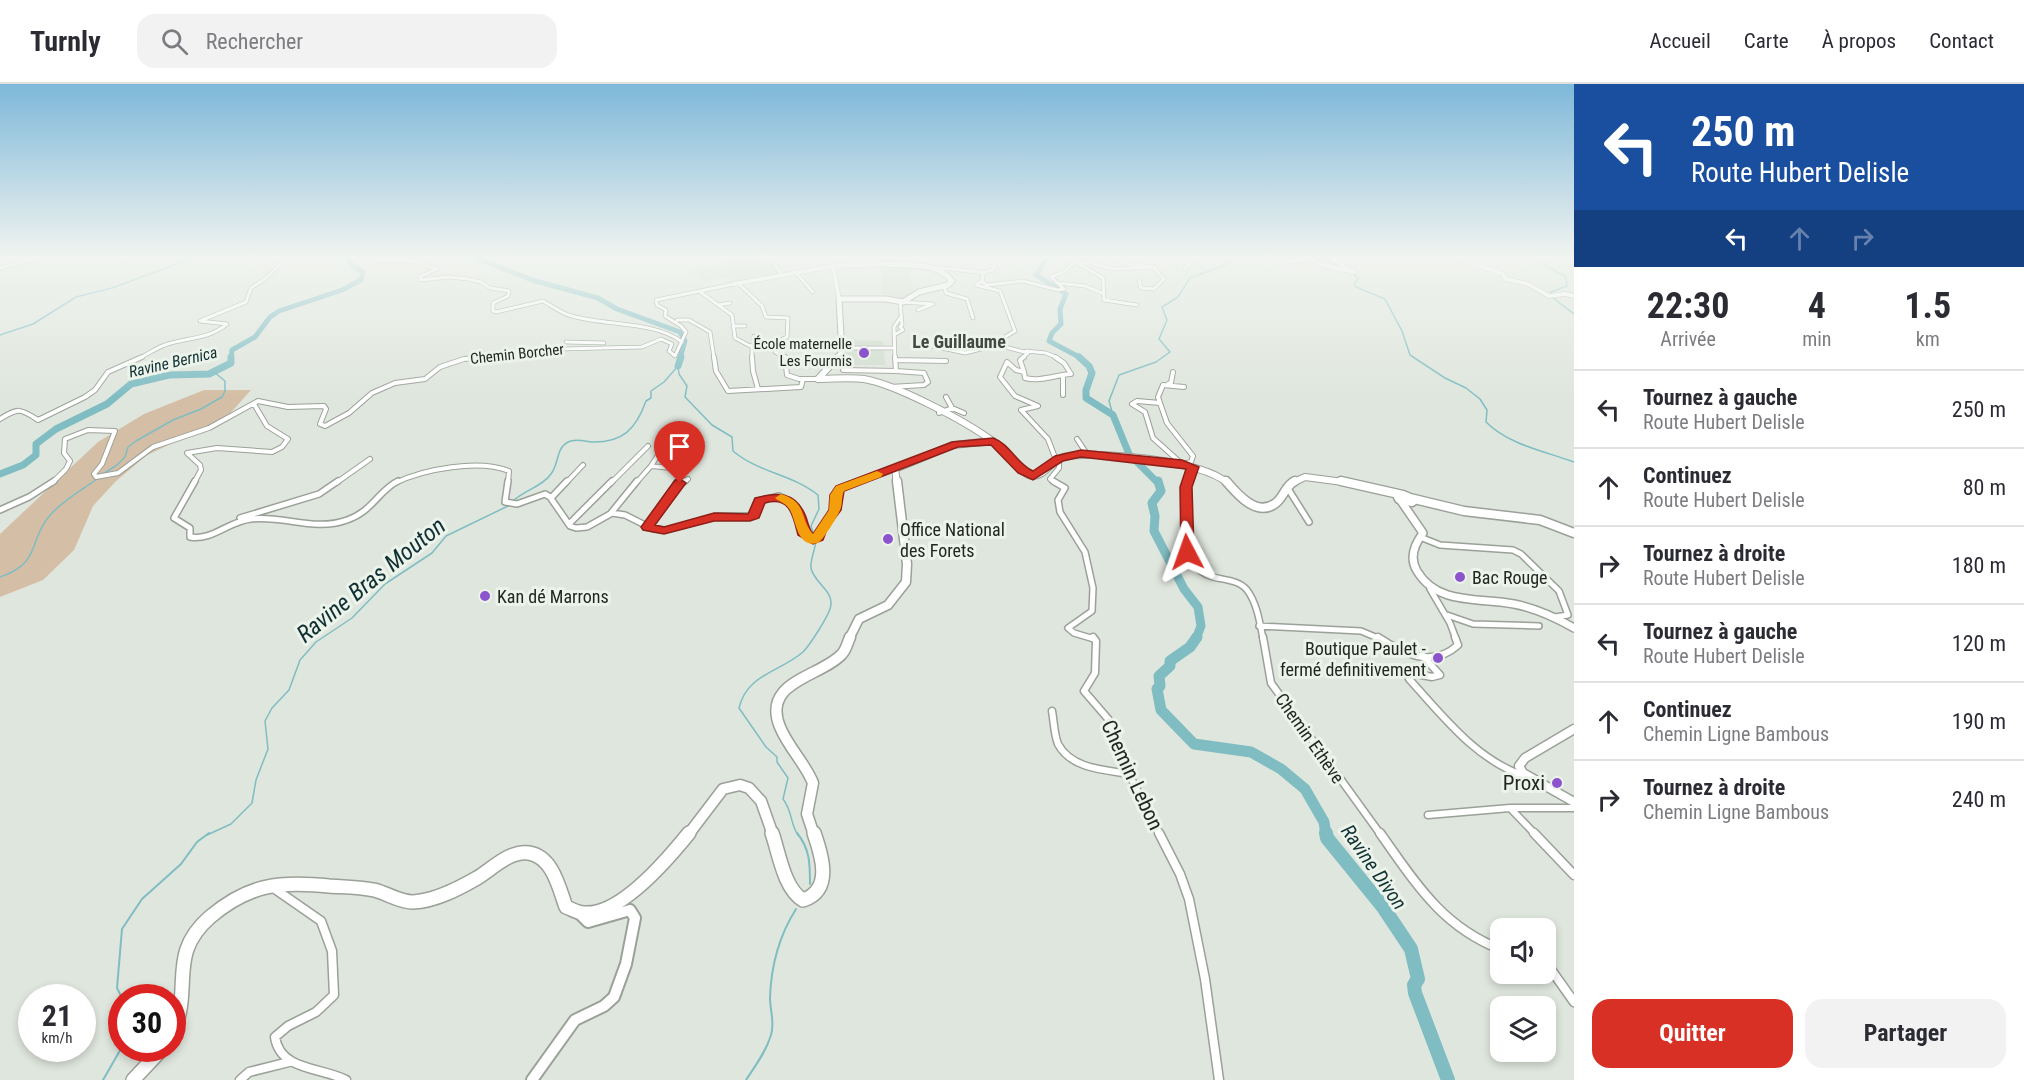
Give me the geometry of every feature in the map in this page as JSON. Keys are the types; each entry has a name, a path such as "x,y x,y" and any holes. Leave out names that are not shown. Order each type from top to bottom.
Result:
{"main road":[{"path":"818,379 841,355 839,304"},
{"path":"818,379 843,377 867,379 914,397 939,413 993,441 1005,450 1022,471 1031,476 1038,475 1056,460 1069,455 1087,454 1154,460 1193,467 1225,480 1242,500 1254,506 1268,506 1276,503 1287,487 1298,479 1314,477 1390,492 1405,500 1464,511 1540,520 1574,532"},
{"path":"182,984 181,960 196,929 218,911 241,898 271,886 294,883 364,888 404,901 420,901 466,883 515,856 531,854 537,855 552,870 566,907 588,913 631,893 666,860 723,789 734,784 744,784 754,790 790,886 796,896 803,900 808,899 817,892 822,882 823,864 807,814 813,783 779,725 777,702 780,695 790,686 842,654 859,620 888,605 906,582 907,564 895,469 951,446 993,441"},
{"path":"133,1080 143,1075 153,1062"}],"street":[{"path":"0,419 15,410 24,411 38,420 47,419 62,408 90,394 104,375 110,371 140,359 160,347 201,339 219,330 227,324 200,321 240,304"},
{"path":"493,304 493,311 496,312 531,304"},
{"path":"548,304 570,316 615,325 648,328 673,335 683,341 688,336 683,326 665,316 664,308"},
{"path":"659,304 676,320 689,320 710,332 716,371 728,391 801,387 803,379"},
{"path":"760,304 766,317 788,318 787,337 778,340 775,352 786,357 787,375 803,379 818,379"},
{"path":"894,335 903,330 900,327 902,322 900,304"},
{"path":"918,310 933,304"},
{"path":"969,304 973,318"},
{"path":"1002,344 1005,337 1015,331 1011,326 1004,304"},
{"path":"718,305 730,312 736,341 750,346"},
{"path":"896,371 894,327 900,318"},
{"path":"733,326 745,326"},
{"path":"750,346 754,345 754,336"},
{"name":"Chemin Borcher","path":"254,404 262,400 288,407 324,406 326,409 320,424 328,425 349,413 372,393 395,383 425,379 440,367 464,359 482,355 563,349 635,347 665,339 672,344 669,351 675,356 683,341"},
{"path":"566,342 626,344 635,347"},
{"path":"918,344 935,344 965,354 989,345 1002,344"},
{"path":"1002,344 1001,346 1007,349 1043,352 1065,364 1071,374 1048,376 1030,381 1024,378 1020,363 1028,355 1026,351"},
{"path":"750,346 758,389"},
{"path":"842,348 895,348"},
{"path":"896,360 946,361"},
{"name":"Chemin Lebon","path":"1024,372 1016,370 1013,364 1007,362 1000,377 1015,396 1038,406 1021,410 1048,439 1052,454 1059,463 1059,468 1050,479 1065,488 1058,500 1060,512 1085,552 1094,600 1092,611 1085,618 1069,626 1069,630 1090,635 1096,641 1095,673 1084,691 1109,720 1130,774 1189,899 1205,979 1219,1080"},
{"path":"843,370 896,371 927,375 928,382 924,385 886,388"},
{"path":"867,379 872,376 872,371"},
{"path":"1160,404 1137,401 1132,404 1145,412 1153,438 1182,464 1191,462 1193,456 1167,423 1158,397 1163,385 1171,383 1173,372"},
{"path":"1063,375 1063,395"},
{"path":"1166,385 1184,387"},
{"path":"946,397 952,408 964,413"},
{"path":"0,510 35,495 65,471 70,461 64,453 66,438 88,429 113,430 114,436 102,464 94,474 99,477 121,473 147,450 195,434 233,417 254,404 267,426 288,439 286,443 272,452 260,449 186,454 196,461 201,470 174,518 190,528 190,537 204,537 250,514 319,494 370,459"},
{"path":"939,413 952,408"},
{"path":"1077,439 1087,454"},
{"path":"569,524 648,446"},
{"path":"240,520 266,518 305,526 329,526 360,514 374,504 396,482 421,475 479,466 501,466 509,471 505,502 517,504 545,494 551,498 569,524 581,530 611,513 660,452"},
{"path":"551,498 583,465"},
{"path":"651,466 673,468"},
{"name":"Chemin Ethève","path":"1193,467 1186,487 1187,552 1192,562 1207,575 1242,585 1254,604 1271,683 1418,888 1447,918 1490,946"},
{"path":"611,513 627,515 647,527 664,530 714,517 750,518 754,516 759,501 776,496 792,503 799,514 805,535 813,540 818,537 835,510 836,495 840,488 895,469"},
{"path":"647,527 680,483 688,479"},
{"path":"1287,487 1309,522"},
{"path":"1259,626 1282,629 1365,631 1400,652 1445,655 1453,651 1458,645 1456,636 1416,568 1412,556 1413,547 1422,530 1405,500"},
{"path":"1420,537 1440,545 1513,550 1521,554 1559,591 1568,615 1554,617"},
{"path":"1430,589 1453,597 1513,604 1554,617 1574,628"},
{"path":"1445,615 1473,624 1539,626"},
{"path":"1422,655 1440,675 1432,677 1412,674 1409,675 1409,679 1485,755 1507,770 1532,778"},
{"path":"1052,711 1057,740 1067,756 1080,763 1130,774"},
{"path":"1574,729 1520,762 1519,766 1523,773 1574,802"},
{"path":"1510,808 1574,875"},
{"path":"1428,814 1510,808 1574,808"},
{"path":"271,886 321,921 332,951 334,995 316,1012 288,1026 275,1036 275,1047 279,1056 290,1062 337,1074 346,1080"},
{"path":"532,1080 574,1020 610,1002 618,990 636,918 634,914 630,910 588,922 578,912"},
{"path":"1556,977 1574,1002"},
{"path":"240,1080 249,1072 290,1062"}],"shaded area":[{"name":"École maternelle Les Fourmis","path":"844,340 883,341 885,365 845,365"},
{"path":"204,390 251,390 225,419 147,455 115,482 93,506 74,550 43,580 0,597 0,534 98,442 144,414"}],"waterway":[{"path":"0,335 33,324 64,304"},
{"name":"Ravine Bernica","path":"231,358 232,350 255,337 270,317 279,311 299,304"},
{"path":"609,304 680,332 685,341 680,358"},
{"name":"Ravine Divon","path":"1062,304 1061,324 1052,333 1049,341 1081,358"},
{"path":"1113,415 1109,401 1119,375 1156,362 1170,352 1159,339 1167,320 1162,307 1166,304"},
{"path":"1388,304 1402,331 1410,355 1445,378 1466,388 1480,399 1487,410 1486,422 1495,430 1516,442 1574,462"},
{"path":"1562,304 1574,314"},
{"path":"678,366 681,357"},
{"name":"Ravine Divon","path":"1079,357 1089,366 1092,373 1086,390 1086,398 1113,415 1129,454 1158,483"},
{"name":"Ravine Bernica","path":"0,474 23,465 36,455 36,444 56,429 107,404 131,384 169,375 209,374 231,363 231,358"},
{"path":"513,501 547,478 554,470 561,448 568,442 577,440 602,442 620,437 627,432 638,419 646,401 651,398 651,391 664,382 678,366 679,374 687,386 685,397 712,425 732,437 733,451 754,464 797,482 818,495 819,509 811,526 814,536"},
{"path":"103,474 117,465 125,457 128,447 136,441 173,420 201,409 222,397 225,391 225,381 214,372"},
{"path":"0,577 14,571 29,558 39,533 51,514 97,479"},
{"name":"Ravine Divon","path":"1158,481 1161,491 1152,503 1155,516 1154,531 1184,589 1198,607 1201,626 1196,638"},
{"name":"Ravine Bras Mouton","path":"207,835 231,824 252,803 256,780 268,749 265,721 272,708 289,690 300,660 316,642 352,618 385,584 432,553 446,536 508,506"},
{"path":"797,833 783,799 788,778 777,762 777,757 766,747 739,708 749,688 765,675 803,652 814,638 830,609 830,597 816,579 811,568 816,541"},
{"name":"Ravine Divon","path":"1196,638 1190,647 1170,661 1170,666 1159,676 1160,686 1157,689 1161,710 1194,744 1251,752 1281,769 1305,789 1324,822 1326,835"},
{"name":"Ravine Bras Mouton","path":"117,984 122,929 142,899 181,864 197,842 209,833"},
{"path":"797,833 807,851 810,884"},
{"name":"Ravine Divon","path":"1326,833 1327,838 1383,907 1411,949 1418,979 1414,985 1415,993 1448,1080"},
{"path":"746,1080 771,1035 770,998 774,962 785,930 796,909"},
{"name":"Ravine Bras Mouton","path":"103,1080 113,1062"}],"slow traffic":[{"path":"781,498 792,503 796,508 805,535 813,540 818,537 835,510 836,495 840,488 877,474"}],"place":[{"name":"École maternelle Les Fourmis","path":"864,353"},
{"name":"Office National des Forets","path":"888,539"},
{"name":"Bac Rouge","path":"1460,577"},
{"name":"Kan dé Marrons","path":"485,596"},
{"name":"Boutique Paulet - fermé definitivement","path":"1438,658"},
{"name":"Proxi","path":"1557,783"}],"district":[{"name":"Le Guillaume","path":"959,341"}],"route":[{"path":"680,483 647,527 664,530 714,517 750,518 754,516 759,501 766,497 776,496 792,503 799,514 805,535 813,540 818,537 835,510 836,495 840,488 956,444 993,441 1005,450 1015,465 1033,476 1041,473 1055,460 1069,455 1154,460 1193,467 1186,487 1187,552"}]}
